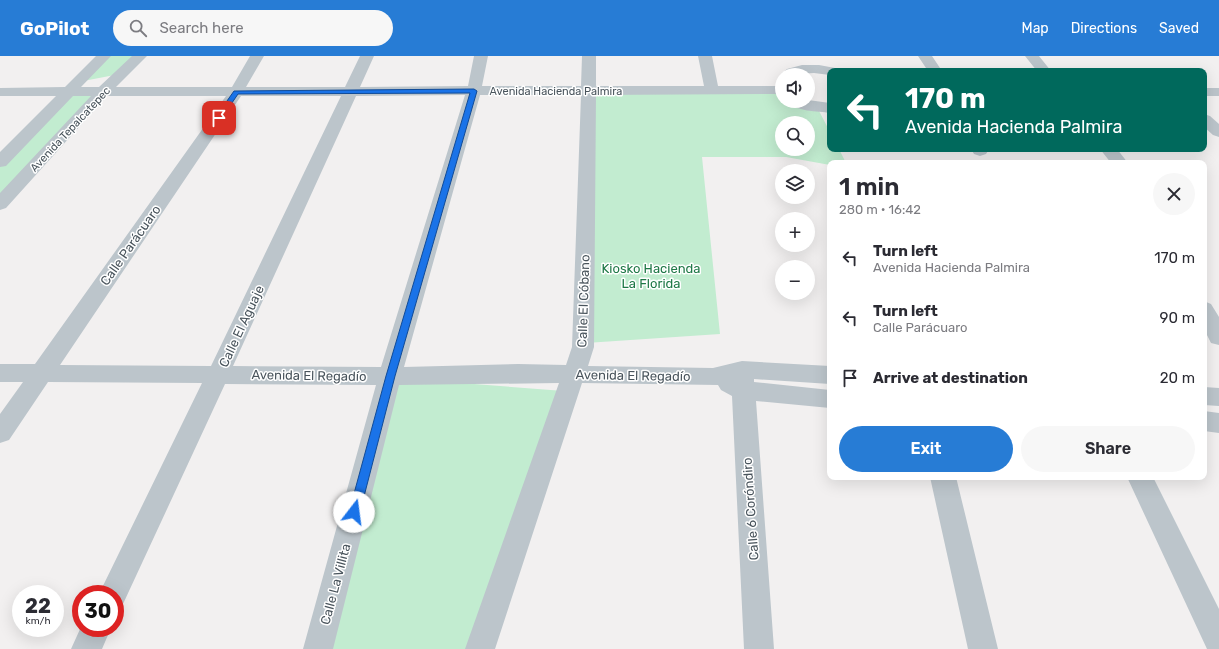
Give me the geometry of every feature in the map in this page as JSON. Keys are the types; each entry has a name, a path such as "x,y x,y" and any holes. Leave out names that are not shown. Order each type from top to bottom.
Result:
{"street":[{"name":"Avenida Tepalcatepec","path":"0,162 104,56"},
{"name":"Avenida Tepalcatepec","path":"0,204 102,93 140,56"},
{"name":"Calle Parácuaro","path":"0,433 236,92 257,56"},
{"name":"Calle El Aguaje","path":"116,585 218,374 367,56"},
{"name":"Calle La Villita","path":"318,649 390,376 474,91 481,56"},
{"name":"Calle El Cóbano","path":"480,649 583,348 589,56"},
{"path":"705,56 712,90"},
{"path":"925,56 933,68"},
{"path":"1032,56 1042,68"},
{"path":"810,62 827,70"},
{"name":"Avenida Hacienda Palmira","path":"0,92 102,93 775,90"},
{"path":"1207,92 1219,92"},
{"path":"815,106 827,108"},
{"path":"1207,122 1219,132"},
{"path":"1111,152 1117,160"},
{"path":"1207,314 1219,337"},
{"name":"Avenida El Regadío","path":"0,373 390,376 573,374 713,377 742,380 827,398"},
{"name":"Avenida El Regadío","path":"742,380 827,374"},
{"name":"Calle 6 Coróndiro","path":"742,380 759,649"},
{"path":"1207,396 1219,397"},
{"path":"1207,421 1219,423"},
{"path":"944,480 983,649"},
{"path":"1141,480 1219,641"},
{"path":"86,649 92,637"}],"green space":[{"path":"103,56 137,56 120,74 78,82"},
{"name":"Kiosko Hacienda La Florida","path":"592,90 775,93 775,108 818,109 827,126 827,152 840,152 844,160 827,160 827,164 786,157 702,157 720,334 586,343"},
{"path":"67,93 102,93 0,204 0,162"},
{"path":"396,378 577,392 492,649 326,649"}],"route":[{"path":"219,118 236,92 474,91 390,376 354,512"}]}
